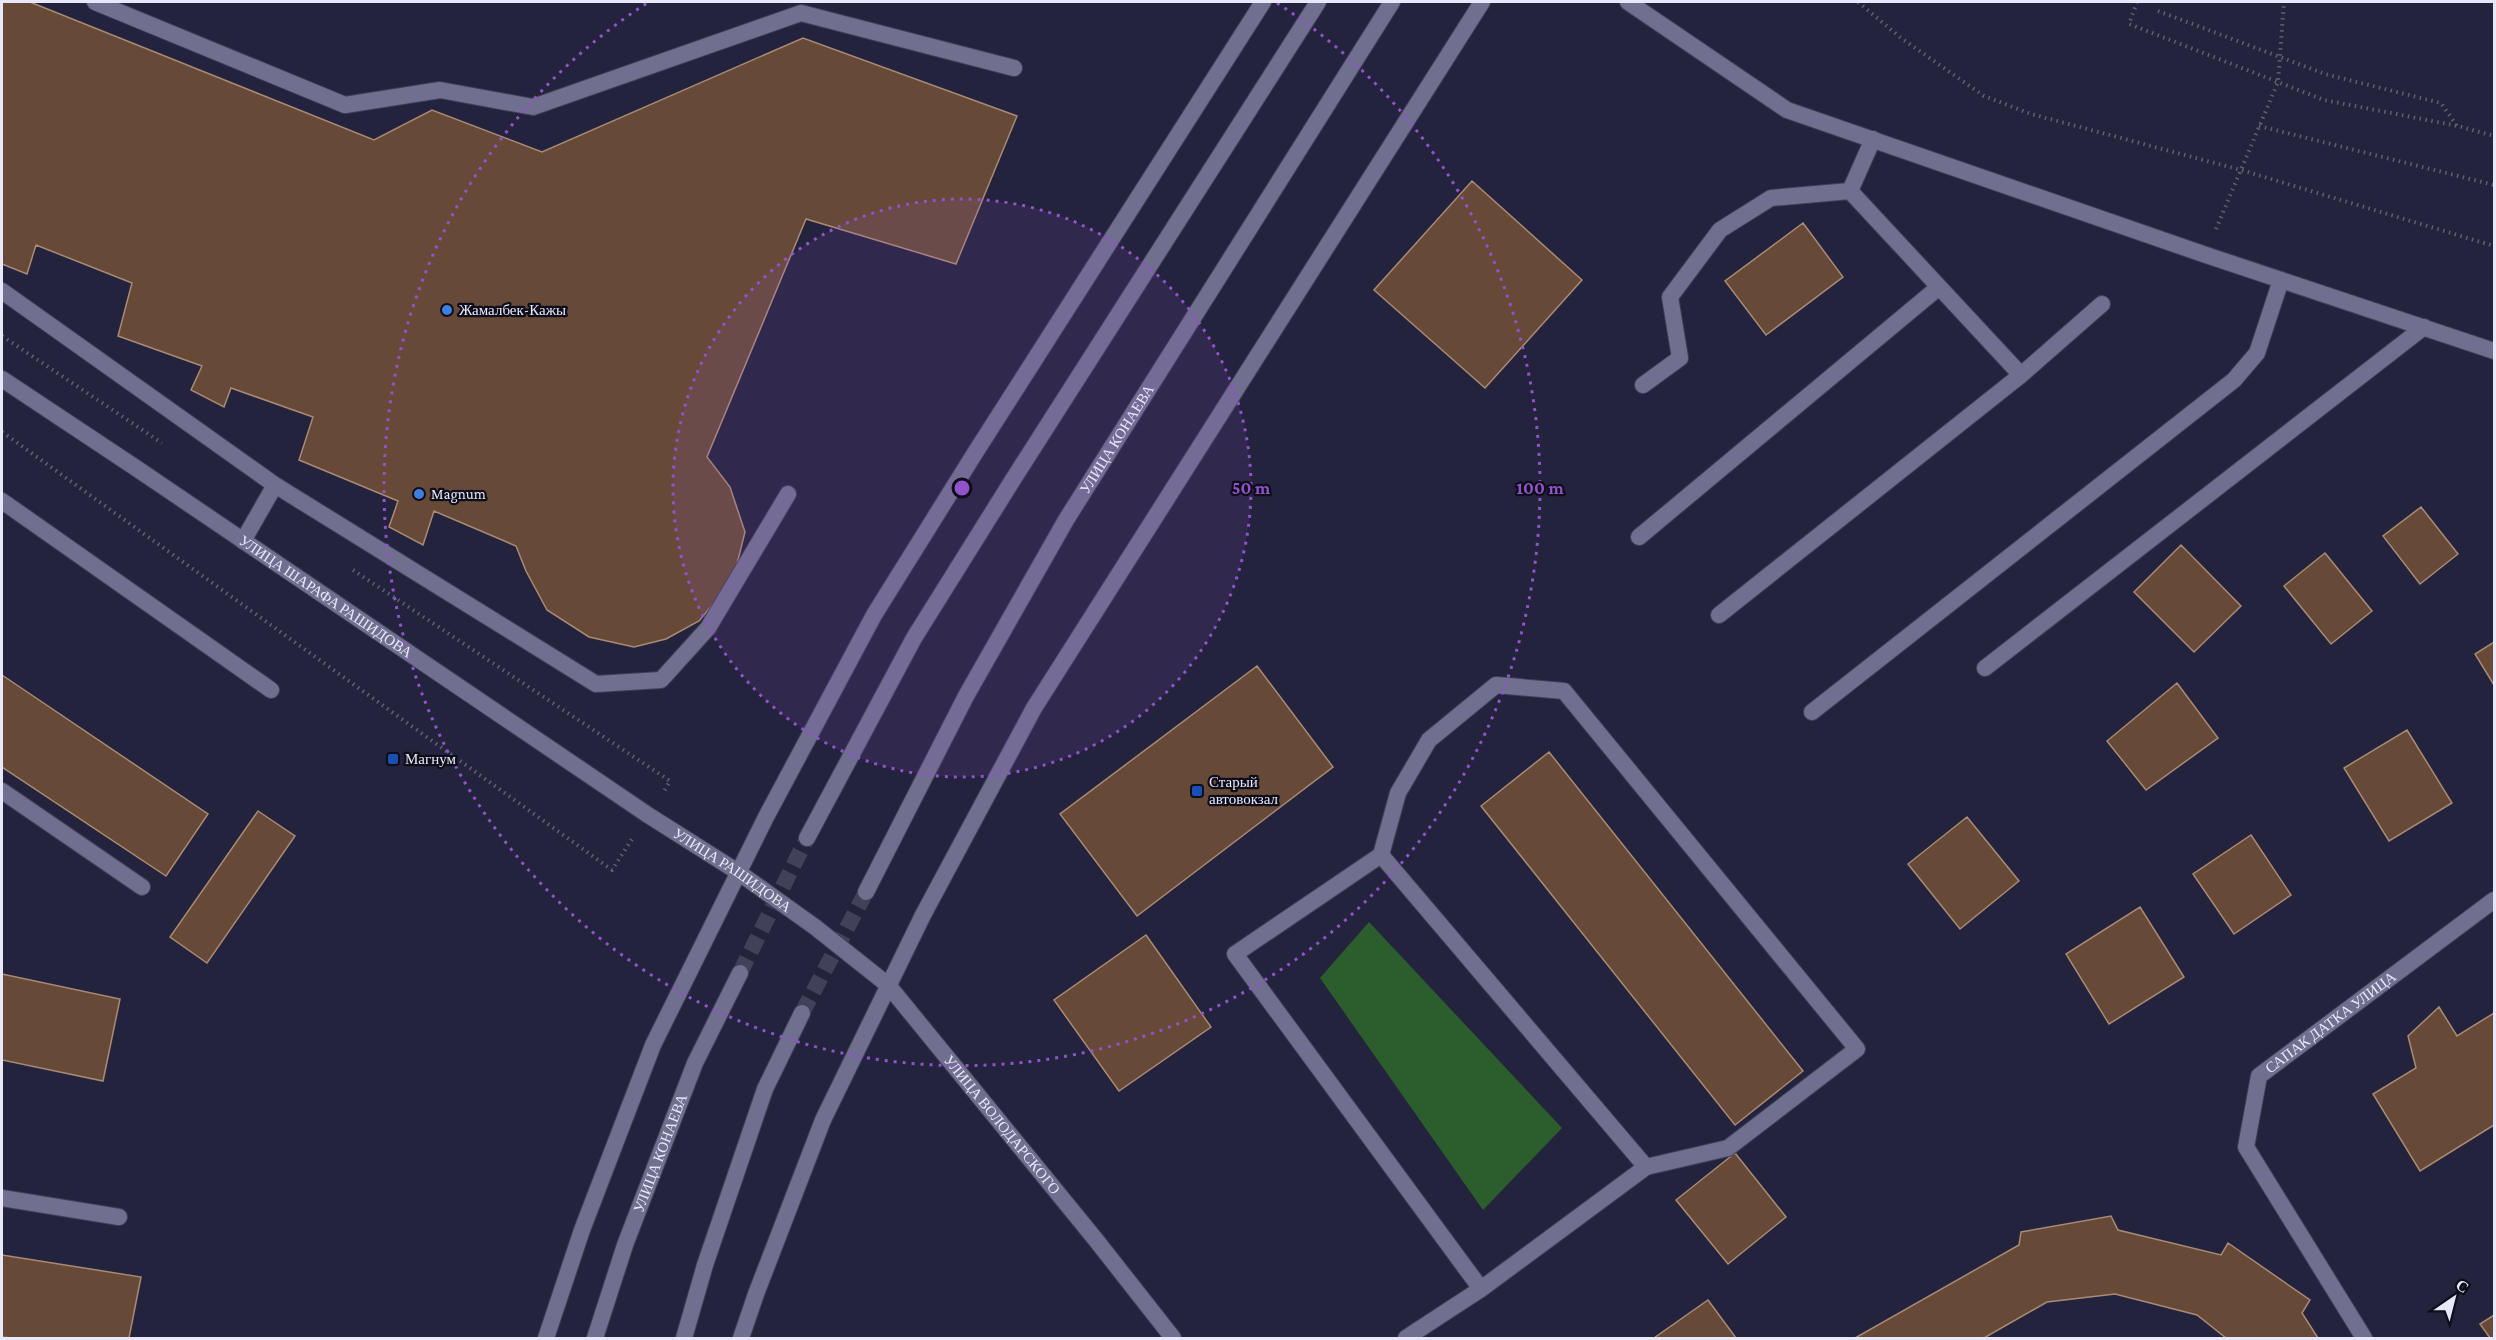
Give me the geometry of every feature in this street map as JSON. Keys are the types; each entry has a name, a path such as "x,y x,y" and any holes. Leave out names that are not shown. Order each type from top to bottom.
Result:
{"main road":[{"path":"95,2 345,105 440,90 533,107 801,13 1014,68"},
{"path":"546,1338 582,1230 653,1045 766,817 874,615 1263,2"},
{"path":"807,838 914,638 1318,2"},
{"name":"УЛИЦА КОНАЕВА","path":"866,892 966,696 1066,520 1392,2"},
{"path":"741,1338 823,1120 888,986 1034,708 1482,2"},
{"path":"1628,2 1787,110 2206,255 2494,351"},
{"path":"1850,191 1873,140"},
{"path":"1850,191 2021,375"},
{"path":"1643,385 1680,358 1670,297 1720,230 1771,198 1850,191"},
{"path":"1812,712 2234,380 2257,353 2281,280"},
{"path":"1639,537 1939,287"},
{"path":"2,291 275,485 596,684 661,680 708,628 788,494"},
{"path":"1719,615 2021,375 2102,304"},
{"path":"1985,668 2424,327"},
{"name":"УЛИЦА ШАРАФА РАШИДОВА","path":"2,379 648,815"},
{"path":"243,542 275,485"},
{"path":"2,501 271,690"},
{"path":"1406,1338 1481,1289 1646,1167 1728,1148 1857,1048 1564,691 1496,685 1429,740 1398,793 1381,855 1235,954 1481,1289"},
{"path":"2,791 142,887"},
{"name":"УЛИЦА РАШИДОВА","path":"648,815 738,872 815,927"},
{"path":"1381,855 1646,1167"},
{"name":"САПАК ДАТКА УЛИЦА","path":"2364,1338 2246,1147 2259,1076 2494,900"},
{"name":"УЛИЦА ВОЛОДАРСКОГО","path":"815,927 888,986 1096,1240 1173,1338"},
{"name":"УЛИЦА КОНАЕВА","path":"595,1338 626,1245 695,1063 740,973"},
{"path":"684,1338 705,1265 765,1089 802,1013"},
{"path":"2,1198 119,1217"}],"path":[{"path":"1858,2 1901,38 1984,96 2031,114 2241,170 2494,246"},
{"path":"2137,2 2129,24 2324,100 2458,126 2494,136"},
{"path":"2206,255 2278,82 2284,2"},
{"path":"2158,11 2325,74 2441,103 2458,126"},
{"path":"2259,126 2494,185"},
{"path":"2,336 165,445"},
{"path":"2,432 612,870 670,782 351,569"}],"green space":[{"path":"1369,922 1562,1128 1483,1210 1320,978"}],"building":[{"name":"Жамалбек-Кажы","path":"2,2 30,2 374,140 432,110 542,152 803,38 1017,116 956,264 806,219 707,457 730,487 745,532 733,580 699,621 666,639 634,647 589,637 547,610 526,571 516,546 434,511 423,545 389,527 398,501 299,460 313,417 231,388 224,407 191,390 202,366 118,336 132,283 36,245 27,274 2,264"},
{"path":"1472,181 1582,280 1485,388 1374,290"},
{"path":"1803,223 1843,277 1766,335 1725,281"},
{"path":"2421,507 2458,554 2420,584 2383,536"},
{"path":"2181,545 2241,606 2194,652 2134,592"},
{"path":"2325,553 2372,611 2331,644 2284,586"},
{"path":"2494,642 2494,685 2475,654"},
{"name":"Старый автовокзал","path":"1257,666 1333,767 1137,916 1060,814"},
{"path":"2,675 208,814 166,876 2,767"},
{"path":"2177,683 2218,738 2146,790 2107,741"},
{"path":"2407,730 2452,803 2389,841 2344,768"},
{"path":"1549,752 1803,1071 1735,1125 1481,806"},
{"path":"258,811 295,836 207,963 170,937"},
{"path":"1967,817 2019,881 1960,929 1908,864"},
{"path":"2251,835 2291,895 2234,934 2193,874"},
{"path":"2140,907 2184,977 2109,1024 2066,954"},
{"path":"1146,935 1211,1027 1119,1091 1054,1000"},
{"path":"2,974 120,999 103,1081 2,1060"},
{"path":"2439,1007 2457,1036 2494,1013 2494,1125 2420,1171 2373,1094 2416,1068 2408,1036"},
{"path":"1735,1153 1786,1217 1728,1264 1676,1200"},
{"path":"2111,1216 2118,1230 2221,1255 2228,1243 2310,1300 2302,1313 2318,1338 2226,1338 2197,1315 2115,1294 2047,1302 1984,1338 1855,1338 2019,1245 2021,1232"},
{"path":"2,1255 141,1277 129,1338 2,1337"},
{"path":"1708,1300 1736,1338 1654,1338"},
{"path":"2494,1315 2494,1338 2490,1338 2480,1324"}],"tunnel":[{"path":"740,973 807,838"},
{"path":"802,1013 866,892"}],"place":[{"name":"Жамалбек-Кажы","path":"447,310"},
{"name":"Magnum","path":"419,494"},
{"name":"Магнум","path":"393,759"},
{"name":"Старый автовокзал","path":"1197,791"}]}
